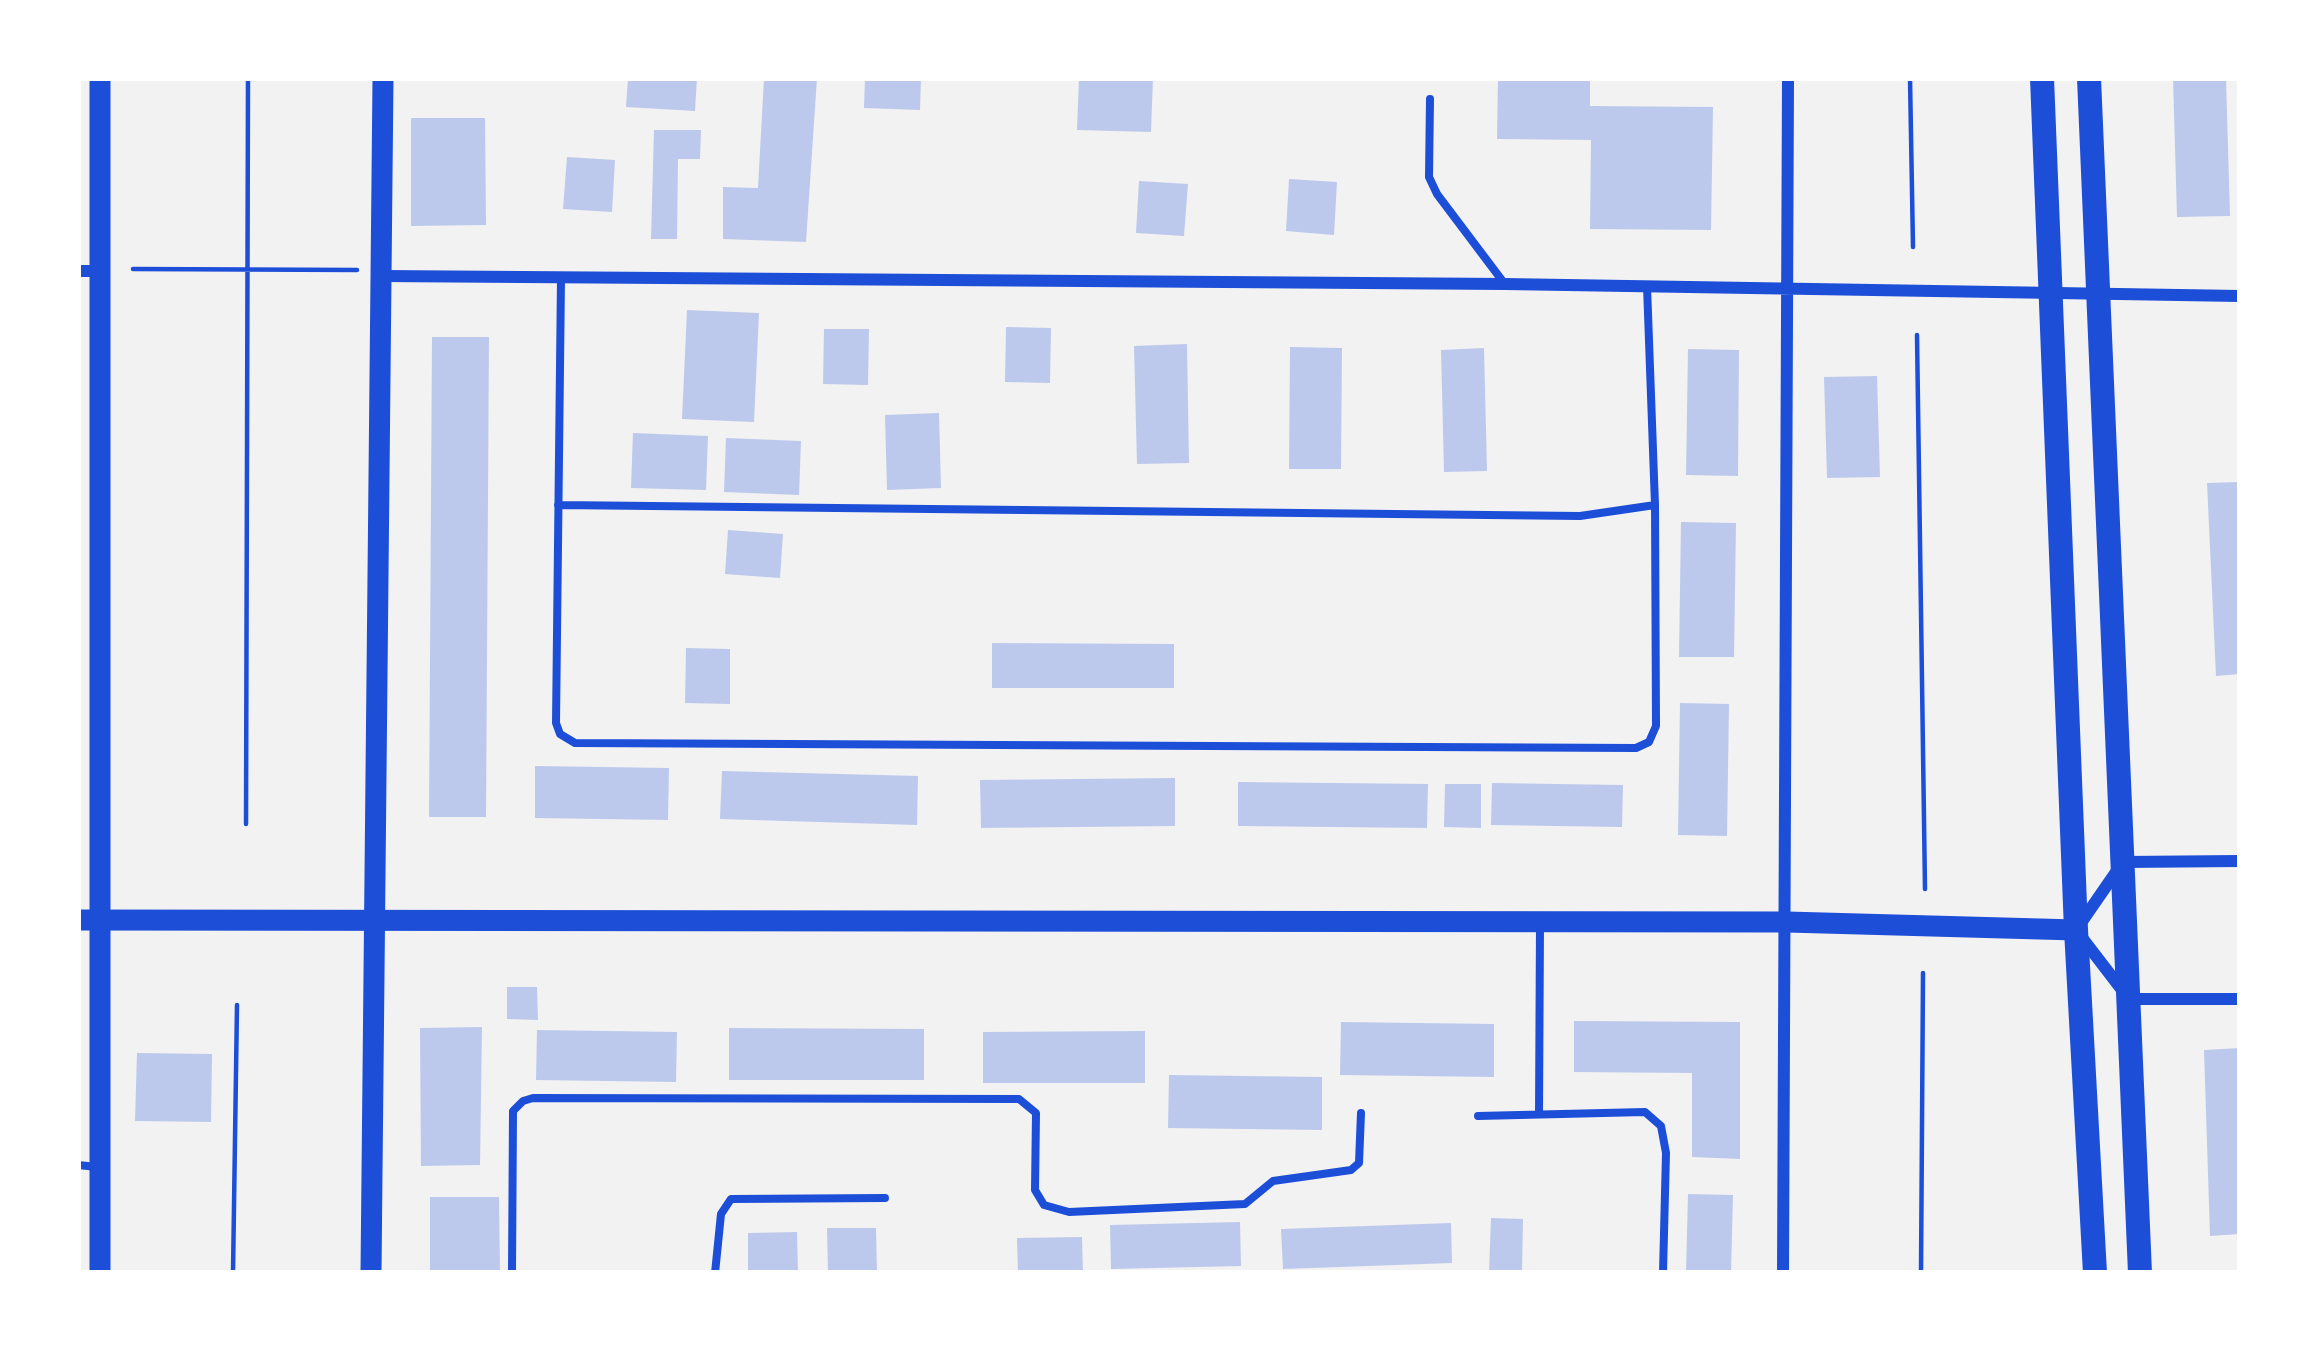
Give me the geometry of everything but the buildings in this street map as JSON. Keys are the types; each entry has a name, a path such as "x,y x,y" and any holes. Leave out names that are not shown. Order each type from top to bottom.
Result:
{"main road":[{"path":"2042,78 2076,930 2095,1273"},
{"path":"2089,78 2140,1273"}],"street":[{"path":"100,78 88,271 103,920 88,1166 100,1273"},
{"path":"370,1273 383,78"},
{"path":"1783,1273 1788,78"},
{"path":"381,276 1505,284 2240,296"},
{"path":"2076,930 2123,862 2240,860"},
{"path":"78,920 1787,922 2076,930"},
{"path":"2076,930 2129,999 2240,999"}],"lane":[{"path":"1430,99 1430,177 1437,194 1505,284"},
{"path":"561,277 556,723 560,734 574,743 1636,748 1649,742 1656,725 1647,286"},
{"path":"559,505 1580,516 1655,505"},
{"path":"1540,922 1540,1113"},
{"path":"512,1273 513,1111 533,1098 1019,1100 1036,1113 1035,1190 1044,1205 1070,1212 1245,1204 1274,1181 1351,1170 1359,1163 1360,1113"},
{"path":"1478,1116 1645,1112 1661,1126 1666,1153 1663,1273"},
{"path":"715,1273 721,1214 731,1199 885,1198"}],"path":[{"path":"246,824 248,78"},
{"path":"1910,78 1912,247"},
{"path":"133,269 357,270"},
{"path":"1917,334 1925,889"},
{"path":"1921,1273 1923,973"},
{"path":"232,1273 237,1005"}]}
